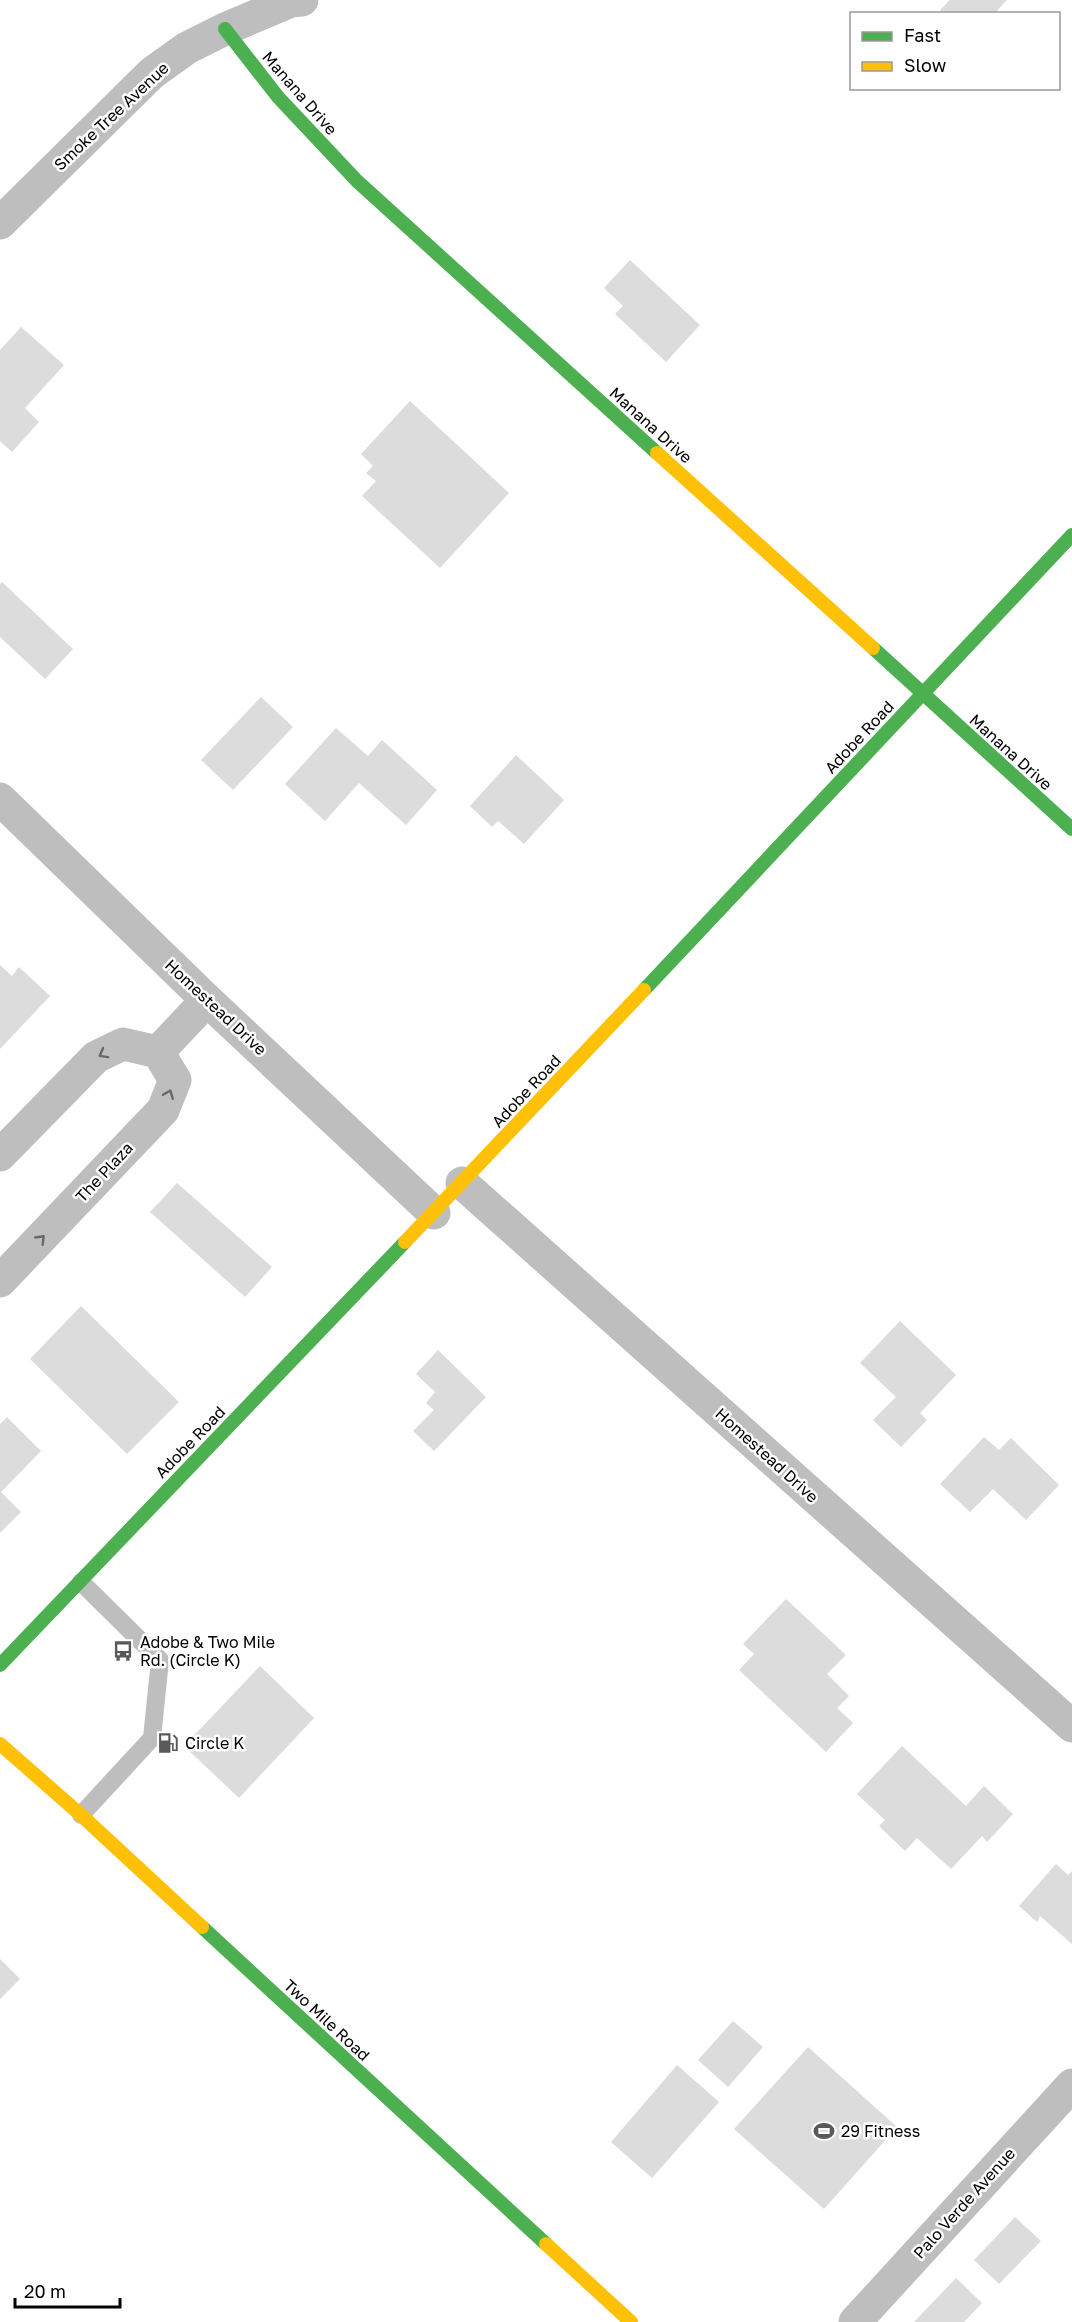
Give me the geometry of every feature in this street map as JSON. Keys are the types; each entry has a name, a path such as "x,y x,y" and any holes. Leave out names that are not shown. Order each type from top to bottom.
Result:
{"street":[{"name":"Smoke Tree Avenue","path":"0,223 152,73 188,48 225,29 291,1 302,0"},
{"name":"Manana Drive","path":"225,29 278,97 357,181 1072,829"},
{"name":"Adobe Road","path":"0,1665 462,1184 1072,535"},
{"name":"Homestead Drive","path":"0,799 207,1000 434,1213"},
{"path":"0,1155 96,1057 123,1044 158,1052 207,1000"},
{"name":"The Plaza","path":"0,1281 162,1110 175,1080 158,1052"},
{"name":"Homestead Drive","path":"462,1184 1072,1726"},
{"name":"Two Mile Road","path":"0,1744 81,1815 632,2322"},
{"name":"Palo Verde Avenue","path":"855,2322 1072,2085"}],"lane":[{"path":"81,1582 160,1660 152,1738 81,1815"}],"building":[{"path":"950,0 1007,0 996,12 942,12 940,10"},
{"path":"630,260 700,325 666,362 615,314 623,306 604,288"},
{"path":"21,327 64,365 25,408 39,422 12,452 0,441 0,350"},
{"path":"410,401 509,493 440,568 362,496 376,481 366,473 373,466 361,454"},
{"path":"2,582 73,649 45,679 0,637 0,584"},
{"path":"261,697 293,727 233,790 201,760"},
{"path":"336,728 368,756 382,740 437,790 406,825 359,783 325,821 285,784"},
{"path":"516,755 564,800 524,844 498,821 492,827 470,806"},
{"path":"0,965 12,976 19,967 50,996 0,1049"},
{"path":"177,1183 272,1267 245,1297 150,1212"},
{"path":"81,1306 179,1402 127,1454 30,1359"},
{"path":"900,1321 956,1375 920,1413 927,1420 901,1447 873,1420 896,1397 860,1363"},
{"path":"438,1350 486,1397 434,1451 413,1431 434,1410 426,1403 435,1392 416,1374"},
{"path":"7,1417 41,1451 1,1492 21,1512 0,1533 0,1424"},
{"path":"984,1437 999,1450 1011,1438 1059,1485 1026,1520 993,1489 970,1512 940,1484"},
{"path":"786,1599 846,1655 827,1674 849,1696 837,1708 853,1723 826,1752 739,1670 754,1654 743,1644"},
{"path":"260,1666 314,1718 239,1798 184,1746"},
{"path":"902,1746 966,1806 984,1786 1013,1814 987,1842 982,1836 951,1869 917,1838 905,1851 879,1826 885,1820 857,1794"},
{"path":"1056,1864 1068,1875 1072,1871 1072,1944 1040,1916 1037,1922 1019,1906"},
{"path":"0,1959 20,1979 0,1999"},
{"path":"733,2021 763,2047 728,2087 698,2060"},
{"path":"808,2047 897,2127 824,2209 734,2129"},
{"path":"677,2065 719,2102 652,2178 611,2142"},
{"path":"1015,2217 1041,2241 999,2284 974,2260"},
{"path":"956,2278 982,2303 964,2322 914,2322"}],"traffic: fast":[{"path":"225,29 278,97 357,181 657,453"},
{"path":"644,990 1072,535"},
{"path":"873,648 1072,829"},
{"path":"0,1665 405,1242"},
{"path":"202,1927 546,2244"}],"traffic: slow":[{"path":"657,453 873,648"},
{"path":"405,1242 644,990"},
{"path":"0,1744 202,1927"},
{"path":"546,2244 631,2322"}],"place":[{"name":"Adobe & Two Mile Rd. (Circle K)","path":"123,1651"},
{"name":"Circle K","path":"168,1743"},
{"name":"29 Fitness","path":"824,2131"}]}
